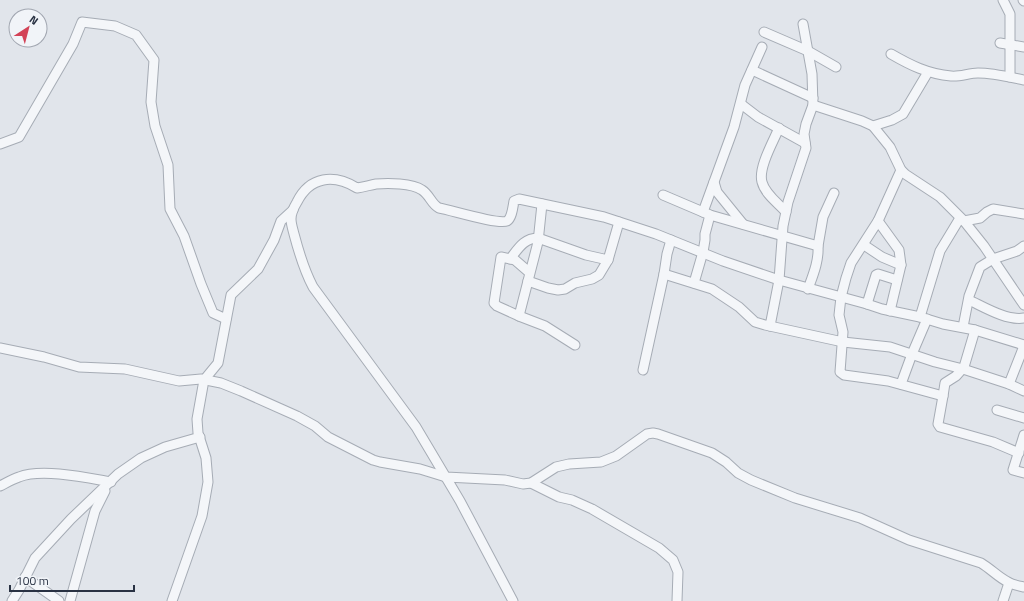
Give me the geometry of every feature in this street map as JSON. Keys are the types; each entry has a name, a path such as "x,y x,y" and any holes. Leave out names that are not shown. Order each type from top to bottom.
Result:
{"street":[{"path":"1003,0 1010,14 1010,77"},
{"path":"0,144 19,137 73,44 82,22 115,26 136,35 154,60 151,102 155,126 168,165 170,209 184,236 213,314 226,319"},
{"path":"770,326 779,280 782,226 797,173 806,148 804,134 813,101 812,74 803,24"},
{"path":"764,32 808,51 836,68"},
{"path":"1000,43 1024,47"},
{"path":"694,283 703,252 706,213 714,182 734,127 741,104 744,85 762,48"},
{"path":"891,54 928,72 952,76 978,73 1024,80"},
{"path":"752,70 813,101 873,126 890,147 901,170 940,197 984,246 1024,305"},
{"path":"873,126 892,120 903,114 928,72"},
{"path":"741,104 758,117 805,143"},
{"path":"779,128 761,174 762,183 769,194 786,212"},
{"path":"901,170 878,221 864,245 851,263 841,297 839,315 843,332 840,372 844,375 901,384 943,396"},
{"path":"513,601 460,501 416,427 313,287 304,269 298,252 291,220 293,210 302,192 318,181 330,179 350,183 357,188 374,184 399,184 418,188 430,197 439,208 485,219 505,222 510,217 514,201 519,199 574,210 619,222 779,280 808,289 890,311 975,330 1024,346 1009,384"},
{"path":"714,182 717,192 743,224"},
{"path":"808,289 814,272 818,253 823,217 834,193"},
{"path":"663,195 706,213 782,234 818,246"},
{"path":"519,316 538,238 542,204"},
{"path":"901,384 924,318 940,251 962,220 980,218 993,209 1024,214"},
{"path":"172,601 202,516 208,482 206,458 197,419 204,380 218,363 231,295 258,269 274,240 281,221 293,210"},
{"path":"878,221 899,250 901,264 890,311"},
{"path":"575,345 545,326 519,316 497,306 494,303 501,257 515,260 529,277 553,289 565,289 575,283 592,279 599,275 608,260 619,222"},
{"path":"510,259 522,244 533,238 538,238 586,255 608,260"},
{"path":"643,370 671,240"},
{"path":"864,245 882,257 901,264"},
{"path":"962,327 980,267 993,259 1017,251 1024,246"},
{"path":"664,274 712,289 739,307 755,322 843,342 875,345 912,354 1009,384 1024,391"},
{"path":"867,304 876,275 878,274 897,280"},
{"path":"969,300 1010,318 1024,318"},
{"path":"975,330 963,369 956,376 945,383 938,424 940,426 993,442 1019,452"},
{"path":"0,348 79,367 124,369 179,381 204,380 221,383 297,416 315,426 328,437 373,460 420,469 446,477 504,480 523,484 531,483 556,467 569,464 601,462 616,456 647,434 658,434 712,453 745,477 788,495 816,506 860,518 909,540 981,563 1009,583 1024,588"},
{"path":"997,410 1024,418"},
{"path":"1024,435 1013,470 1024,473"},
{"path":"70,601 95,511 101,496 111,482 118,474 141,458 165,447 200,437"},
{"path":"0,486 21,476 42,473 77,476 111,482"},
{"path":"12,601 20,590 35,558 71,519 111,482"},
{"path":"531,483 560,497 572,500 592,509 659,548 673,560 678,572 677,601"},
{"path":"26,577 59,601"},
{"path":"1004,601 1009,583"}]}
